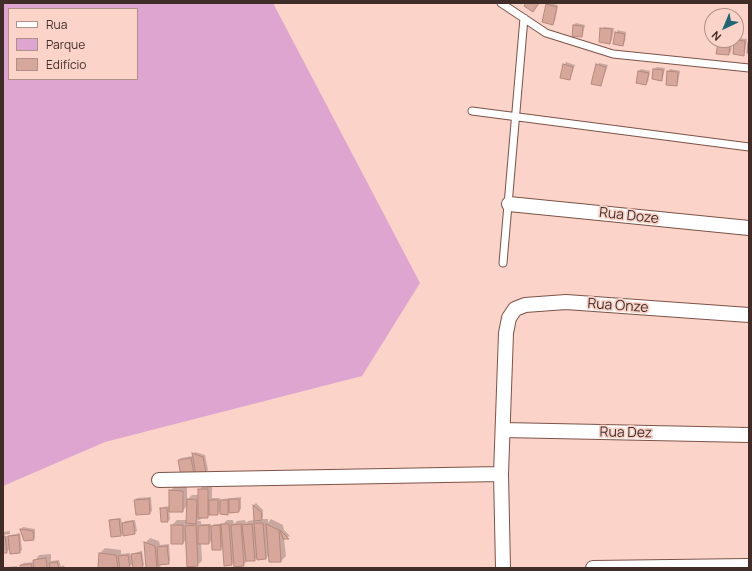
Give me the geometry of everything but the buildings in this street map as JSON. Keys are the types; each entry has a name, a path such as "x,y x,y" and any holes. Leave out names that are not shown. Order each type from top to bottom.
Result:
{"street":[{"name":"Rua Doze","path":"509,204 749,228"},
{"name":"Rua Onze","path":"503,430 506,333 509,318 515,310 525,305 566,302 749,315"},
{"name":"Rua Dez","path":"503,430 749,435"},
{"path":"503,430 501,474 503,568"},
{"path":"159,480 501,474"},
{"path":"593,568 749,566"}],"lane":[{"path":"501,3 546,33 612,54 749,68"},
{"path":"503,263 509,204 514,117 524,18"},
{"path":"472,111 749,147"}],"green space":[{"path":"3,3 273,3 420,283 362,376 105,442 3,486"}]}
